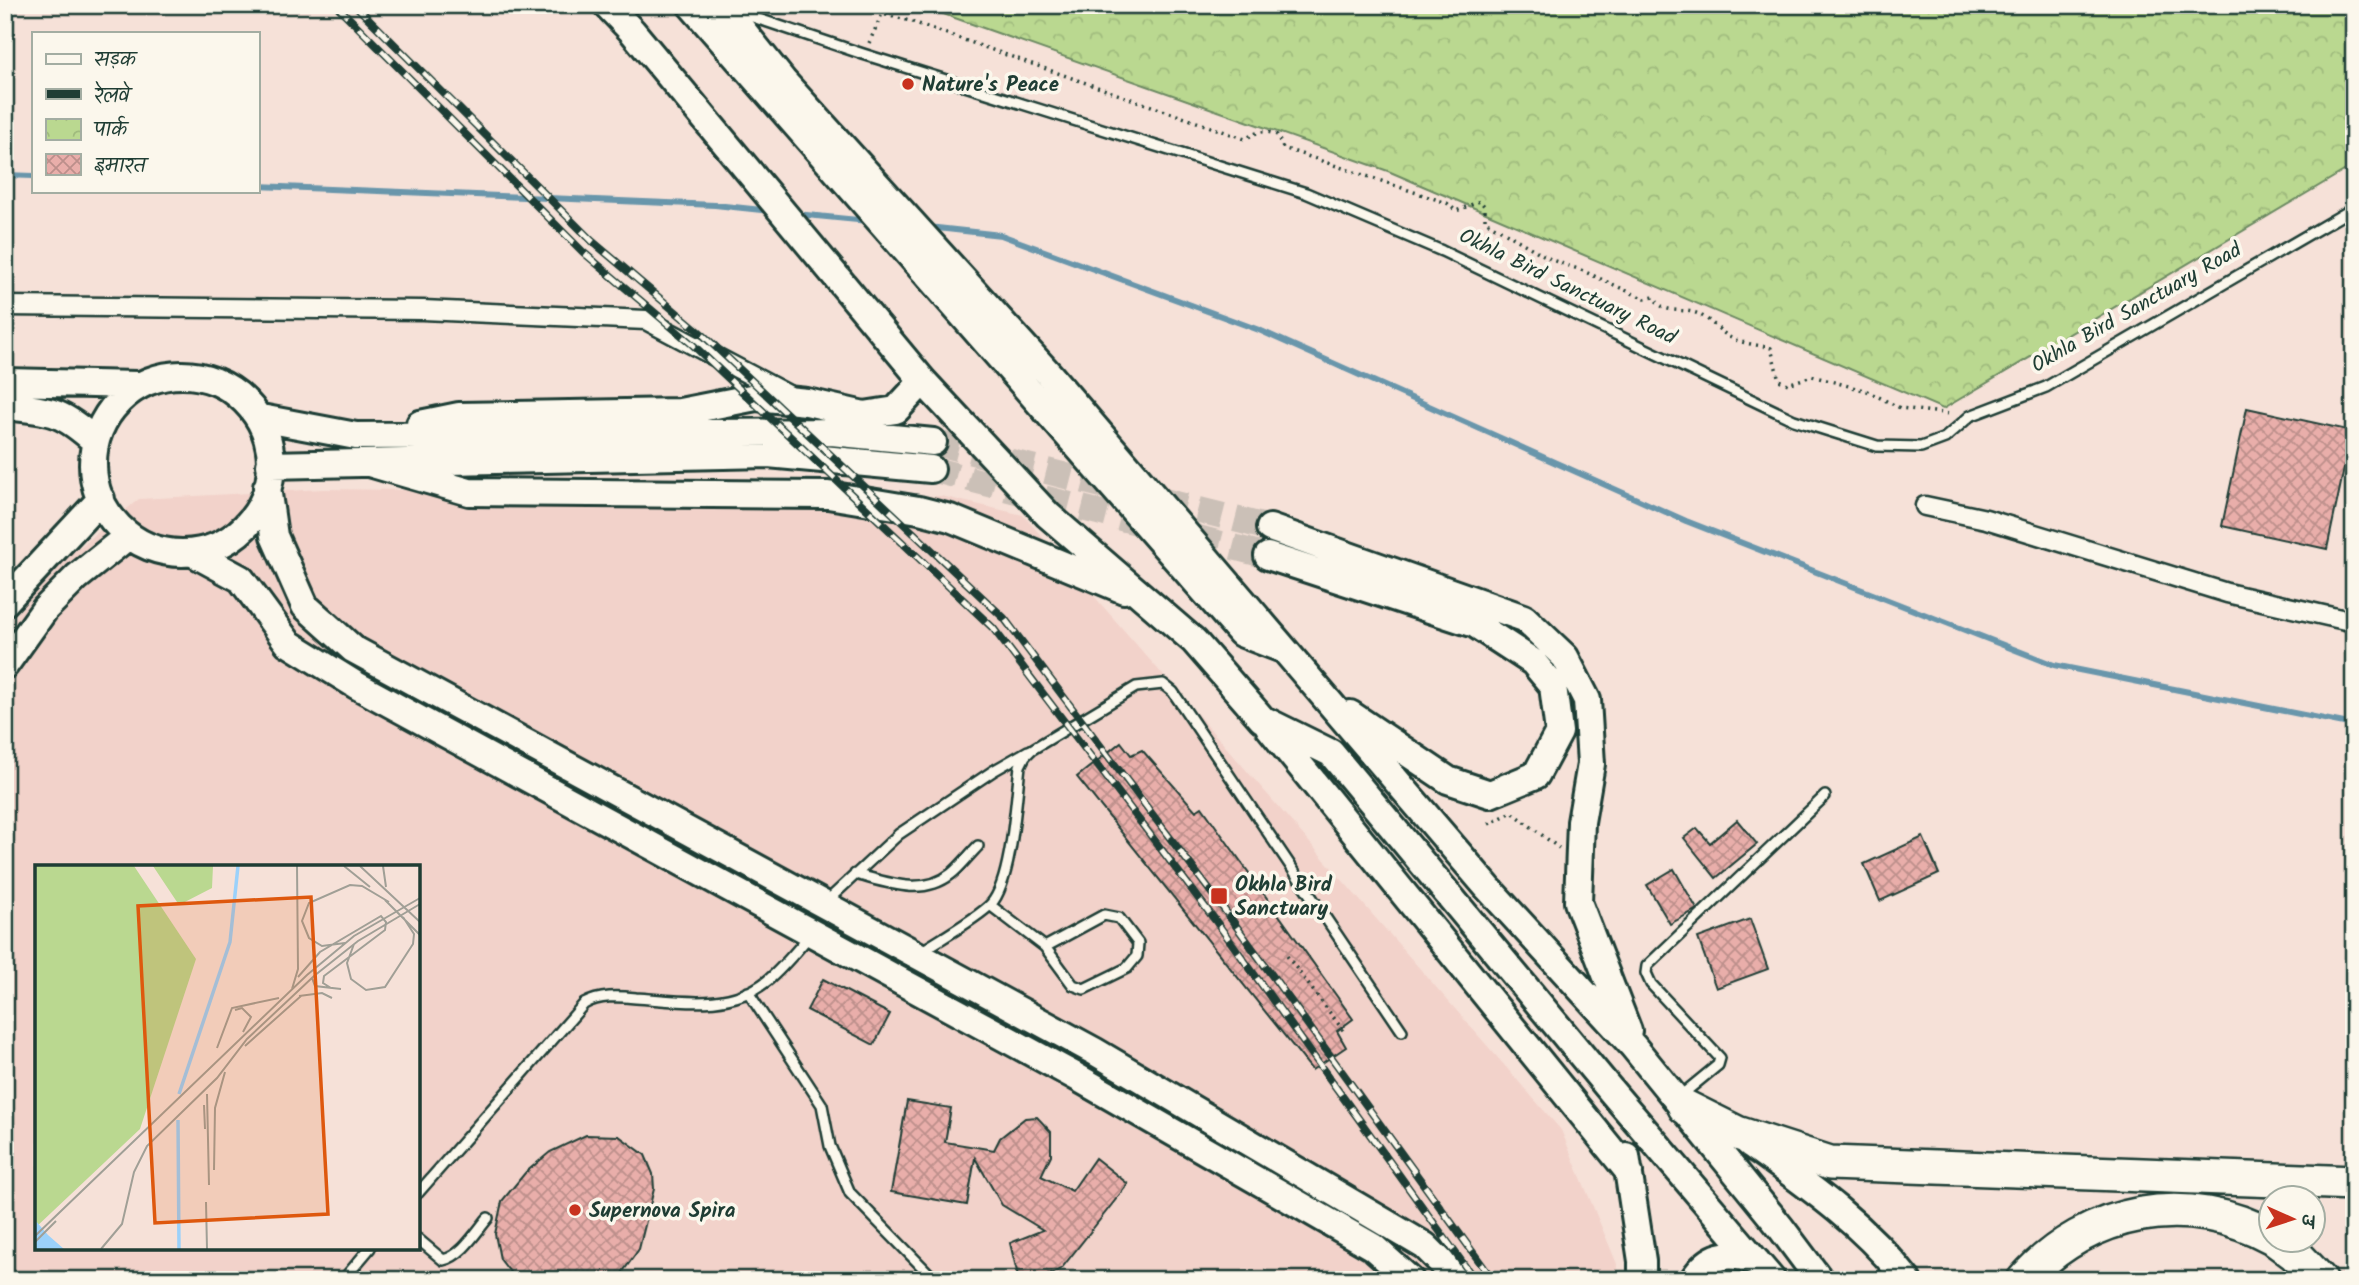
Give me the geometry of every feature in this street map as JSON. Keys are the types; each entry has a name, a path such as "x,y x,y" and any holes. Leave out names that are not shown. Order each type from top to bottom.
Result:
{"highway":[{"path":"1681,1102 1737,1133 1830,1163 2354,1183"},
{"path":"2024,1280 2066,1241 2107,1222 2133,1214 2171,1210 2211,1213 2236,1220 2258,1230"},
{"path":"2295,1254 2320,1280"}],"main road":[{"path":"607,5 632,31 923,381 1048,515 1194,641 1262,719 1629,1172"},
{"path":"691,5 776,88 1036,379 1241,632 1285,650 1488,888 1681,1102 1820,1280"},
{"path":"722,6 776,88"},
{"path":"5,382 137,385 170,374 206,376 237,391 261,418 274,536 305,606 353,649 1094,1051 1425,1246 1459,1280"},
{"path":"356,436 458,416 680,412 757,397 798,401 864,415 896,410 923,381"},
{"path":"137,385 111,409 95,440 93,476 105,510 128,536 160,552 195,554 229,542 255,519 268,476"},
{"path":"5,406 53,411 74,421 95,440"},
{"path":"261,418 356,436 831,432 933,442"},
{"path":"268,476 369,463 768,454 931,469"},
{"path":"369,463 469,492 828,495 919,510 950,518 1146,599"},
{"path":"5,602 101,499"},
{"path":"1270,528 1524,618 1565,657 1587,700 1591,764 1581,822 1578,902 1633,1046"},
{"path":"5,665 45,609 77,577 128,536"},
{"path":"195,554 241,579 288,643 356,685 1075,1076 1373,1247 1410,1280"},
{"path":"1268,556 1475,624 1533,662 1553,686 1559,732 1536,775 1490,794 1448,780 1323,695"},
{"path":"1262,719 1331,753 1767,1274"},
{"path":"1612,1092 1629,1172 1642,1261 1642,1280"},
{"path":"1737,1133 1824,1197 1887,1255 1907,1280"},
{"path":"1693,1280 1703,1265 1715,1257 1744,1256 1767,1274"}],"street":[{"path":"5,306 423,310 646,320 798,401"},
{"path":"1925,506 1986,519 2227,593 2354,622"}],"lane":[{"name":"Okhla Bird Sanctuary Road","path":"722,6 863,54 1306,193 1442,251 1794,420 1877,446 1922,447 1945,438 1970,416 2046,387 2354,208"},
{"path":"823,905 900,834 993,771 1136,687 1163,684 1173,692 1402,1031"},
{"path":"916,956 990,905 1000,892 1020,766 1031,750"},
{"path":"1681,1102 1718,1065 1720,1058 1651,985 1646,973 1647,966 1825,796"},
{"path":"855,874 903,887 921,887 950,875 978,846"},
{"path":"990,905 1045,947 1073,985 1084,989 1126,968 1137,956 1138,943 1119,918 1104,915 1045,947"},
{"path":"420,1191 584,1004 592,999 618,996 723,1001 748,992 768,980 812,933"},
{"path":"748,992 822,1105 830,1146 850,1193 935,1280"},
{"path":"420,1241 443,1259 450,1258 488,1218"},
{"path":"343,1280 368,1250"}],"path":[{"path":"863,54 882,14 910,21 1245,139 1261,131 1269,131 1277,135 1283,148 1447,203 1456,211 1480,201 1485,207 1485,221 1552,260 1645,299 1654,297 1658,305 1668,311 1684,310 1701,314 1732,339 1771,348 1779,380 1788,384 1812,376 1867,391 1900,408 1970,416"},
{"path":"1489,824 1512,812 1578,862"},
{"path":"1287,956 1346,1034"}],"shaded area":[{"path":"323,489 941,496 1023,515 1561,1130 1617,1264 1616,1280 5,1280 5,631 43,577 139,499"}],"green space":[{"path":"918,5 2354,5 2354,165 1943,409 1388,171"}],"building":[{"path":"2247,408 2352,431 2327,549 2222,526"},
{"name":"Okhla Bird Sanctuary","path":"1121,742 1131,755 1142,750 1196,811 1202,807 1353,1019 1337,1031 1346,1047 1312,1070 1077,777"},
{"path":"1737,820 1757,844 1716,878 1684,838 1697,828 1710,843"},
{"path":"1923,837 1939,874 1880,901 1864,864"},
{"path":"1674,869 1697,909 1670,924 1647,885"},
{"path":"1750,919 1768,969 1716,988 1698,938"},
{"path":"823,979 890,1014 874,1045 807,1010"},
{"path":"907,1101 951,1108 945,1142 994,1150 1000,1138 1025,1118 1037,1117 1051,1132 1051,1155 1041,1176 1072,1191 1095,1158 1128,1184 1061,1269 1039,1280 1019,1280 1010,1243 1043,1230 1002,1205 975,1158 967,1205 891,1192"},
{"name":"Supernova Spira","path":"586,1135 619,1136 645,1155 653,1174 654,1189 639,1249 617,1280 516,1280 500,1259 495,1234 502,1201 525,1173 550,1152"}],"waterway":[{"path":"5,175 32,176"},
{"path":"259,186 715,205 771,211"},
{"path":"796,214 868,221"},
{"path":"928,227 1001,235 1259,330 1686,521 2054,665 2354,725"}],"tunnel":[{"path":"933,442 1270,528"},
{"path":"931,469 1268,556"}],"railway":[{"path":"336,5 583,252 693,345 993,628 1215,920 1475,1280"},
{"path":"355,5 592,241 702,334 1004,618 1226,912 1493,1280"}],"place":[{"name":"Nature's Peace","path":"908,84"},
{"name":"Okhla Bird Sanctuary","path":"1219,896"},
{"name":"Supernova Spira","path":"575,1210"}]}
